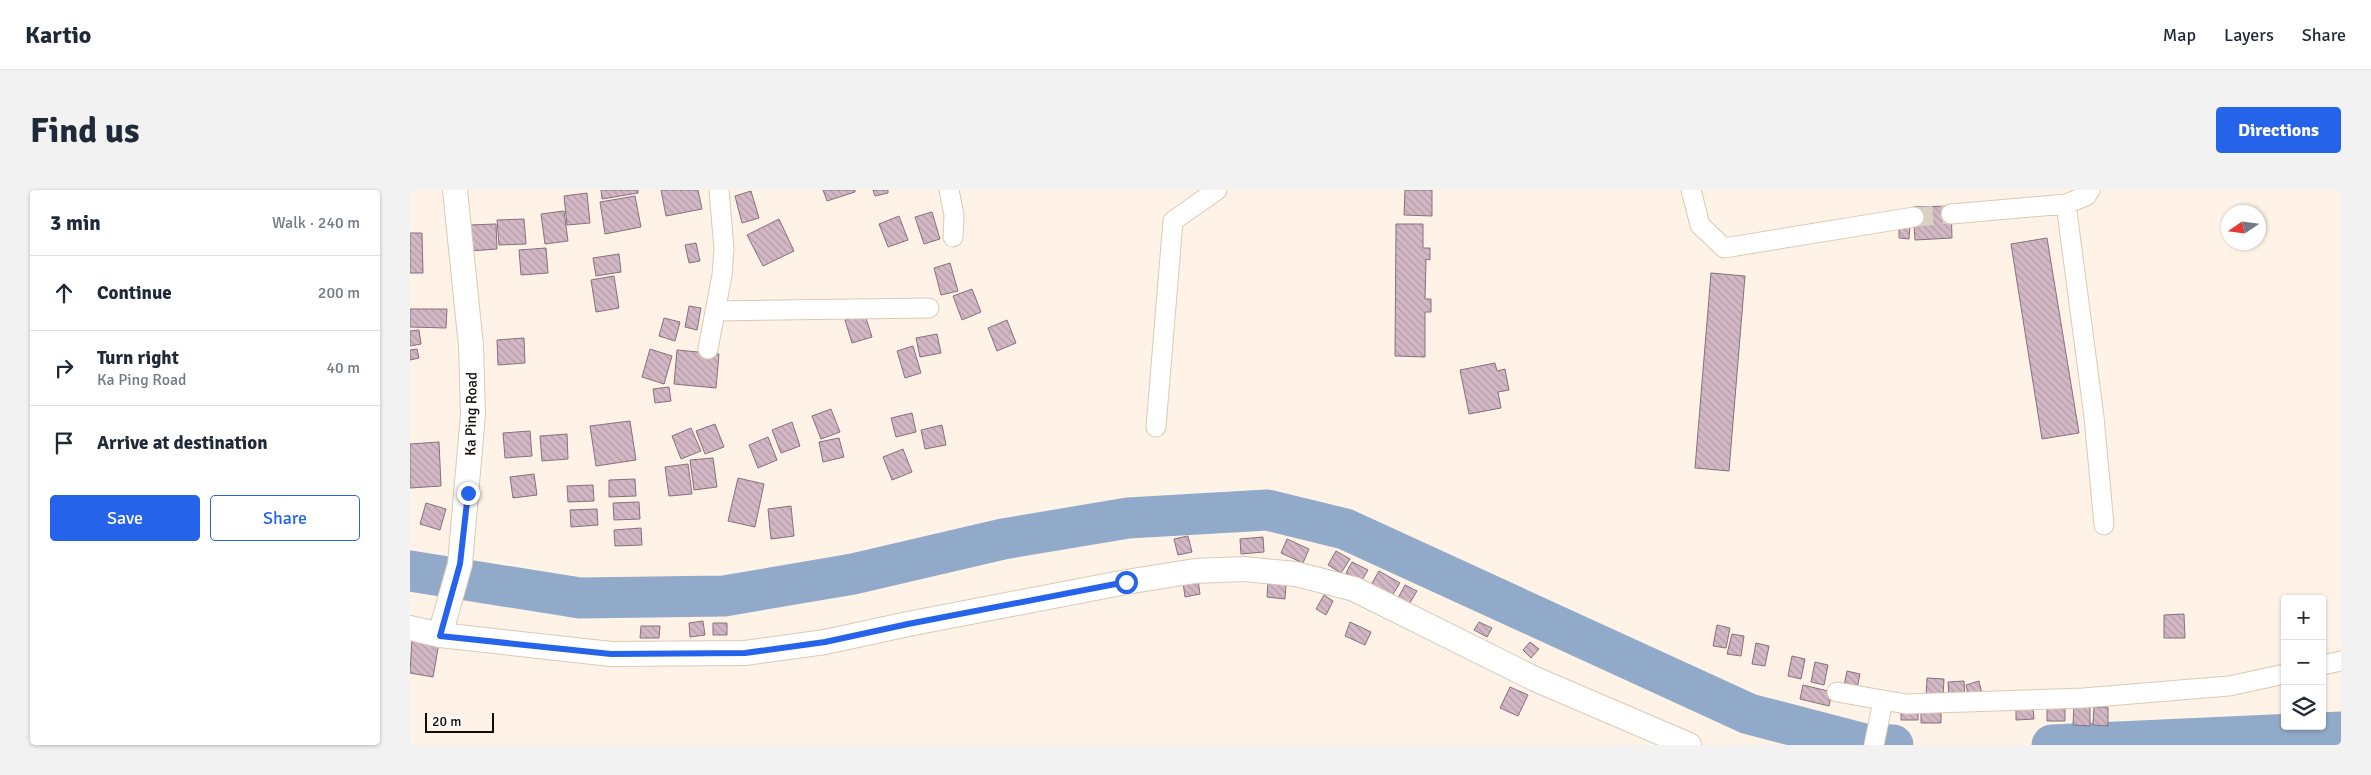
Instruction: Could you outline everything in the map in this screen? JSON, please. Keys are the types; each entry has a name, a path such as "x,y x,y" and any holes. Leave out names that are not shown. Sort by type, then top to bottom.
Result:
{"street":[{"name":"Ka Ping Road","path":"440,636 460,564 473,414 471,346 455,190"},
{"path":"708,348 724,249 719,190"},
{"path":"949,190 954,215 953,237"},
{"path":"1156,427 1173,221 1217,190"},
{"path":"1690,190 1700,225 1724,248 1914,217"},
{"path":"1951,214 2066,204 2086,196 2090,190"},
{"path":"2066,204 2094,417 2104,525"},
{"path":"715,312 929,308"},
{"path":"410,628 440,636 611,654 745,653 825,642 946,616 1195,572 1244,569 1296,574 1354,589 1534,679 1689,745"},
{"path":"2326,664 2341,661"},
{"path":"1837,692 1906,704 2083,698 2229,686 2281,675"},
{"path":"1874,745 1883,701"}],"building":[{"path":"601,190 638,190 638,193 602,199"},
{"path":"661,190 698,190 702,209 666,216"},
{"path":"823,190 855,190 855,192 827,201"},
{"path":"873,190 888,190 888,193 875,196"},
{"path":"1405,190 1432,190 1432,216 1404,215"},
{"path":"751,191 759,218 742,223 735,196"},
{"path":"587,193 590,223 567,225 564,196"},
{"path":"635,196 641,227 605,234 600,202"},
{"path":"1951,206 1952,238 1915,240 1913,207"},
{"path":"564,211 568,241 545,244 541,214"},
{"path":"932,212 940,239 924,244 915,217"},
{"path":"899,216 908,240 888,247 879,224"},
{"path":"524,219 526,244 499,245 497,220"},
{"path":"779,219 794,251 763,266 747,235"},
{"path":"496,224 497,249 470,251 469,225"},
{"path":"1396,224 1423,224 1423,248 1430,248 1430,260 1426,259 1425,299 1431,299 1431,312 1425,312 1425,357 1395,356"},
{"path":"1910,226 1909,239 1899,238 1899,227"},
{"path":"410,233 422,233 423,273 410,273"},
{"path":"2047,238 2079,433 2042,439 2011,244"},
{"path":"696,243 700,261 689,263 685,245"},
{"path":"546,248 548,273 521,275 519,250"},
{"path":"619,254 621,272 596,276 593,258"},
{"path":"950,263 958,291 941,295 934,268"},
{"path":"1711,273 1745,276 1729,471 1695,468"},
{"path":"614,276 619,308 596,312 591,280"},
{"path":"972,289 981,312 962,320 953,296"},
{"path":"689,306 701,308 697,330 685,327"},
{"path":"410,309 447,309 446,328 410,327"},
{"path":"865,315 872,337 852,343 845,320"},
{"path":"664,318 680,322 675,341 659,336"},
{"path":"1007,320 1016,343 997,351 988,328"},
{"path":"419,330 421,344 410,346 410,331"},
{"path":"937,334 941,353 920,357 916,338"},
{"path":"524,338 525,363 498,365 497,340"},
{"path":"913,346 921,373 905,378 897,351"},
{"path":"417,349 419,358 410,360 410,350"},
{"path":"650,349 672,356 664,384 642,377"},
{"path":"677,350 719,354 716,388 674,384"},
{"path":"1495,363 1497,371 1505,369 1509,390 1498,392 1501,408 1469,414 1460,370"},
{"path":"669,387 671,401 655,403 653,389"},
{"path":"831,409 840,432 821,439 812,416"},
{"path":"912,413 916,432 896,437 891,418"},
{"path":"630,421 636,460 596,466 590,426"},
{"path":"792,422 800,446 781,453 772,430"},
{"path":"715,424 724,447 705,454 696,431"},
{"path":"942,425 946,445 925,449 921,430"},
{"path":"691,428 701,451 681,459 672,436"},
{"path":"530,431 532,456 505,458 503,433"},
{"path":"567,434 568,459 542,461 540,436"},
{"path":"768,437 777,460 758,468 749,445"},
{"path":"839,438 844,457 823,462 819,442"},
{"path":"439,442 441,486 410,488 410,444"},
{"path":"903,449 912,472 892,480 883,457"},
{"path":"713,458 717,487 694,490 690,460"},
{"path":"688,464 692,494 669,496 665,467"},
{"path":"534,474 537,495 513,498 510,477"},
{"path":"738,478 764,484 755,527 728,521"},
{"path":"635,479 636,496 609,497 609,480"},
{"path":"593,485 594,501 568,502 567,486"},
{"path":"639,502 640,519 614,520 613,503"},
{"path":"426,503 446,509 440,530 420,524"},
{"path":"791,506 794,536 771,539 768,509"},
{"path":"597,509 598,525 571,527 570,510"},
{"path":"641,528 642,545 615,546 614,530"},
{"path":"1188,536 1192,552 1178,555 1174,539"},
{"path":"1263,537 1264,552 1241,554 1240,539"},
{"path":"1287,539 1309,549 1303,563 1281,553"},
{"path":"1336,551 1350,559 1341,573 1328,565"},
{"path":"1352,562 1368,570 1361,582 1346,573"},
{"path":"1379,571 1400,583 1391,597 1371,585"},
{"path":"1198,580 1200,594 1185,597 1183,582"},
{"path":"1268,582 1286,584 1285,599 1267,597"},
{"path":"1405,585 1417,591 1408,606 1397,600"},
{"path":"1324,595 1333,601 1326,615 1316,609"},
{"path":"2184,614 2185,638 2164,638 2164,615"},
{"path":"703,621 705,635 690,637 689,623"},
{"path":"1350,622 1371,632 1365,645 1345,636"},
{"path":"1479,622 1492,628 1487,637 1474,630"},
{"path":"713,623 727,623 727,635 713,635"},
{"path":"1717,625 1730,628 1726,648 1713,646"},
{"path":"641,626 660,626 659,638 640,638"},
{"path":"1732,634 1744,636 1741,656 1727,654"},
{"path":"412,638 439,643 433,677 410,673"},
{"path":"1530,642 1539,649 1531,658 1523,650"},
{"path":"1756,643 1769,646 1765,666 1752,664"},
{"path":"1792,656 1805,659 1801,679 1788,676"},
{"path":"1815,662 1828,665 1824,685 1811,682"},
{"path":"1847,671 1860,674 1856,693 1843,691"},
{"path":"1927,678 1944,679 1943,697 1926,697"},
{"path":"1964,681 1965,698 1949,698 1948,682"},
{"path":"1979,681 1982,694 1969,698 1966,685"},
{"path":"1803,685 1832,692 1829,706 1800,699"},
{"path":"1510,687 1528,695 1518,716 1500,708"},
{"path":"2074,705 2090,706 2090,726 2073,725"},
{"path":"1918,706 1918,720 1901,720 1901,707"},
{"path":"1921,706 1941,706 1941,723 1921,723"},
{"path":"2047,706 2065,706 2065,721 2047,721"},
{"path":"2033,707 2034,719 2016,720 2016,708"},
{"path":"2094,707 2108,707 2108,726 2093,725"}],"waterway":[{"path":"410,571 580,598 724,596 853,574 1003,539 1128,518 1267,510 1345,529 1749,714 1865,744 1893,745"},
{"path":"2052,745 2341,732"}],"tunnel":[{"path":"1914,217 1951,214"}],"route":[{"path":"468,493 460,564 440,636 611,654 745,653 825,642 1126,582"}]}
